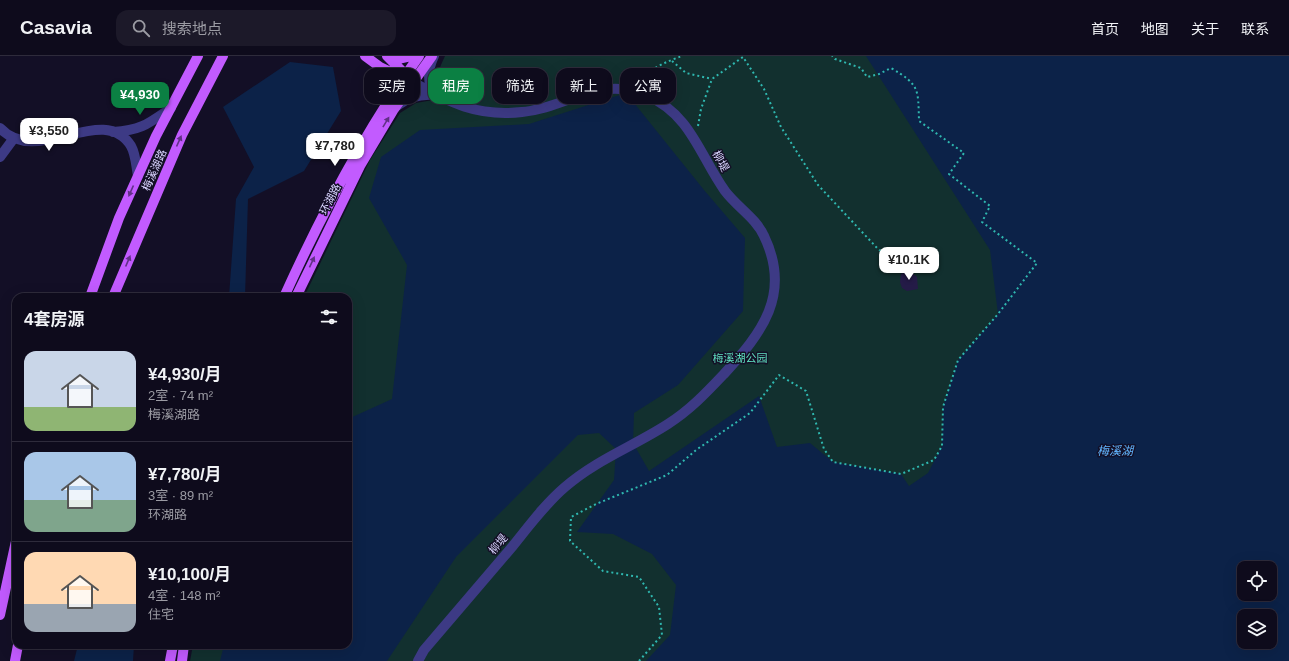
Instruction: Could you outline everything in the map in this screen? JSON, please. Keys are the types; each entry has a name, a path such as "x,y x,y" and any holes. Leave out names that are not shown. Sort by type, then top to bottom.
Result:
{"main road":[{"name":"梅溪湖路","path":"92,293 120,218 138,176 198,56"},
{"name":"梅溪湖路","path":"115,293 182,135 223,56"},
{"path":"365,56 380,67 385,78 387,91 384,106"},
{"path":"387,56 399,59 412,56"},
{"path":"387,56 398,68"},
{"name":"环湖路","path":"412,68 419,56"},
{"name":"环湖路","path":"419,68 433,56"},
{"name":"环湖路","path":"298,293 360,166 396,104"},
{"name":"环湖路","path":"286,293 336,190 384,106"},
{"path":"0,615 12,560"},
{"path":"15,661 17,649"},
{"path":"170,661 172,649"},
{"path":"182,661 184,649"}],"street":[{"path":"431,68 433,56"},
{"name":"柳堤","path":"453,104 473,110 508,113 541,108 591,91 614,88 620,89"},
{"path":"394,109 409,98 418,95 428,95"},
{"name":"柳堤","path":"418,661 424,650 550,502 582,474 610,456 667,425 700,400 745,351 769,314 775,288 774,271 765,236 758,226 727,193 696,139 674,113 662,104"},
{"path":"0,128 14,138 38,142 50,141 77,132 96,130 111,132 129,131 145,126 171,108"},
{"path":"111,132 123,138 130,146 138,176"},
{"path":"0,158 14,138"}],"path":[{"path":"657,68 671,60 682,56"},
{"path":"696,139 701,110 712,79 743,56 764,89 781,127 818,186 878,248 909,270"},
{"path":"639,661 662,635 658,607 639,577 603,571 570,541 571,517 596,504 666,475 696,450 741,421 761,401 779,375 806,392 824,449 833,462 901,474 934,460 942,446 943,408 958,360 998,314 1037,263 982,222 990,206 949,174 964,153 919,121 918,92 907,77 891,68 879,74 867,77 861,68 835,59 832,56"},
{"path":"671,60 686,72 712,79"}],"green space":[{"name":"梅溪湖","path":"445,56 1289,56 1289,661 190,661 192,649 352,649 352,293 306,293 370,160 400,113 414,104 420,104 420,102 428,101 428,104 484,104 484,68 439,68"}],"water":[{"name":"梅溪湖","path":"866,56 1289,56 1289,661 646,661 670,635 676,585 652,554 613,534 577,532 614,480 616,449 599,433 578,435 456,557 387,661 220,661 223,649 352,649 352,417 392,399 407,265 369,198 381,157 420,130 529,124 592,104 612,104 612,97 620,95 620,104 635,104 745,238 743,311 678,385 634,413 633,443 649,471 759,396 777,447 810,443 833,462 901,474 909,486 928,473 942,446 943,407 958,360 998,314 990,250"},
{"path":"290,62 333,67 341,111 304,171 248,199 245,293 229,293 236,199 254,167 223,107"},
{"path":"77,649 134,649 133,661 74,661"}],"building":[{"path":"909,270 917,277 918,289 907,291 902,288 900,282 901,274"}],"park label":[{"name":"梅溪湖公园","path":"740,358"}]}
